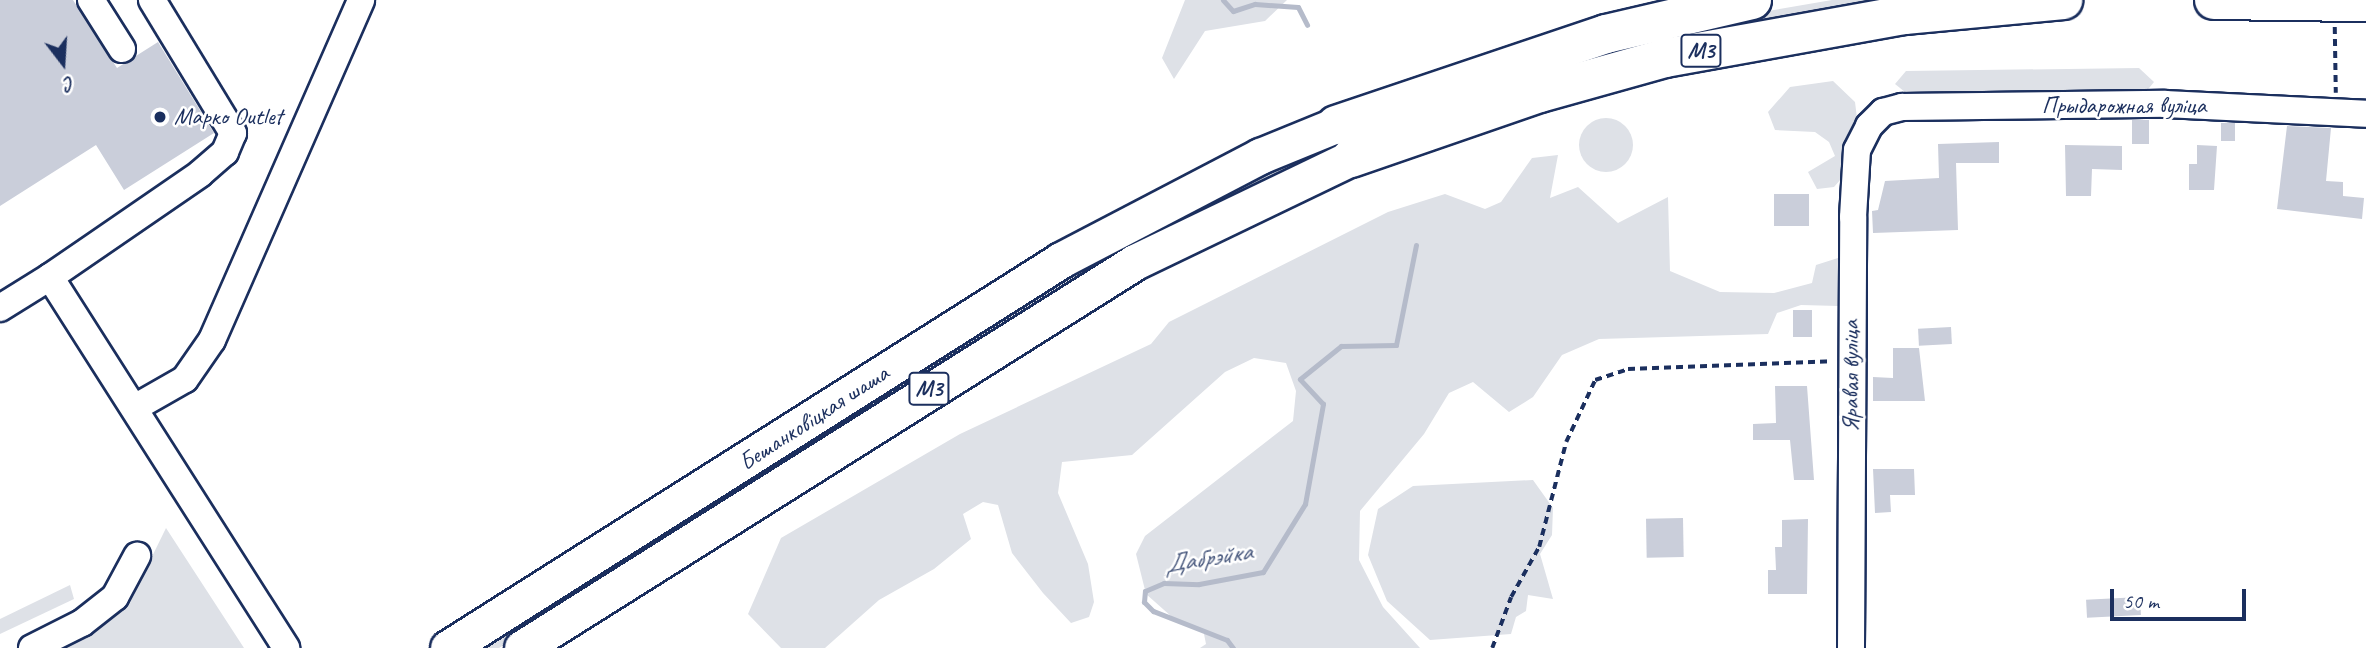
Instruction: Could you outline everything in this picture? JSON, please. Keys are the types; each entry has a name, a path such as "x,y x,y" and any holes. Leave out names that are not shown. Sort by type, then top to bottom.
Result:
{"highway":[{"name":"М3","path":"1344,141 1606,34 1752,0"},
{"name":"М3","path":"1344,141 1540,93 1665,58 1905,15 2063,0"},
{"path":"2214,0 2351,10"}],"main road":[{"name":"Бешанковіцкая шаша","path":"448,648 1061,260 1259,156 1344,141"},
{"name":"Бешанковіцкая шаша","path":"522,648 1135,262 1344,141"}],"street":[{"path":"91,0 122,49"},
{"path":"0,308 201,174 225,152 233,133 152,0"},
{"path":"136,407 185,379 212,341 360,0"},
{"name":"Прыдарожная вуліца","path":"1883,112 1902,107 2165,104 2366,114"},
{"name":"Яравая вуліца","path":"1851,648 1851,360 1857,150 1883,112"},
{"path":"50,277 136,407 286,648"},
{"path":"32,648 82,623 115,597 137,556"}],"path":[{"path":"2336,112 2351,10"},
{"path":"1492,648 1511,597 1539,547 1566,442 1595,380 1628,369 1851,360"}],"shaded area":[{"path":"1185,0 1287,0 1265,21 1205,31 1174,79 1162,58"},
{"path":"1832,0 1926,0 1397,127 619,573 499,648 476,648 1057,277 1290,156 1709,21"},
{"path":"2139,68 2154,82 2145,93 1910,96 1895,84 1906,71"},
{"path":"1833,81 1855,102 1858,126 1848,171 1834,187 1817,189 1808,172 1835,156 1829,142 1815,132 1775,130 1768,112 1790,87"},
{"path":"1606,118 1625,126 1633,145 1625,164 1606,172 1587,164 1579,145 1587,126"},
{"path":"1558,155 1550,198 1578,187 1618,223 1668,197 1670,271 1720,292 1774,293 1812,283 1816,265 1838,258 1839,306 1801,305 1777,313 1768,334 1599,339 1562,355 1533,397 1509,412 1473,382 1449,393 1424,434 1360,511 1359,560 1383,607 1420,648 1200,648 1206,644 1203,629 1172,617 1146,594 1136,554 1145,536 1293,421 1296,391 1286,363 1254,358 1225,372 1132,455 1062,462 1058,493 1088,564 1094,602 1089,617 1071,623 1043,593 1012,553 998,505 983,502 963,514 971,539 934,569 879,600 825,648 781,648 748,614 781,538 960,434 1151,344 1169,322 1388,212 1445,194 1485,209 1501,202 1532,158"},
{"path":"1533,480 1553,508 1552,535 1540,554 1553,599 1528,595 1526,611 1516,617 1511,634 1430,640 1387,601 1368,555 1378,509 1413,486"},
{"path":"166,528 244,648 56,648 111,607 144,573"},
{"path":"70,585 74,599 0,634 0,619"}],"building":[{"path":"0,0 73,0 117,68 158,42 214,133 124,190 96,145 0,206"},
{"path":"2132,120 2149,120 2149,144 2132,144"},
{"path":"2221,123 2235,123 2235,141 2221,141"},
{"path":"2287,126 2331,128 2326,181 2343,182 2343,196 2364,198 2362,219 2277,209"},
{"path":"1999,142 1999,163 1956,163 1958,230 1873,233 1872,211 1878,210 1885,181 1939,178 1938,144"},
{"path":"2065,145 2122,146 2122,170 2092,169 2091,196 2066,196"},
{"path":"2197,145 2217,146 2214,190 2189,190 2189,164 2197,164"},
{"path":"1774,194 1809,194 1809,226 1774,226"},
{"path":"1793,310 1812,310 1812,337 1793,337"},
{"path":"1951,327 1952,344 1919,346 1918,329"},
{"path":"1893,348 1919,348 1925,401 1873,401 1873,377 1893,378"},
{"path":"1775,386 1807,386 1814,480 1794,480 1790,440 1753,440 1753,424 1776,423"},
{"path":"1873,469 1914,469 1915,495 1890,495 1891,512 1875,513"},
{"path":"1683,518 1684,557 1647,558 1646,519"},
{"path":"1808,519 1807,594 1768,594 1768,570 1776,570 1775,547 1782,547 1782,520"},
{"path":"2140,597 2141,615 2087,618 2086,600"}],"waterway":[{"name":"Дабрэйка","path":"1223,0 1233,11 1255,4 1298,7 1307,25"},
{"name":"Дабрэйка","path":"1233,648 1227,640 1153,611 1144,602 1145,591 1164,583 1199,584 1263,572 1305,504 1323,404 1300,379 1341,346 1396,345 1416,245"}],"place":[{"name":"Марко Outlet","path":"160,117"}]}
